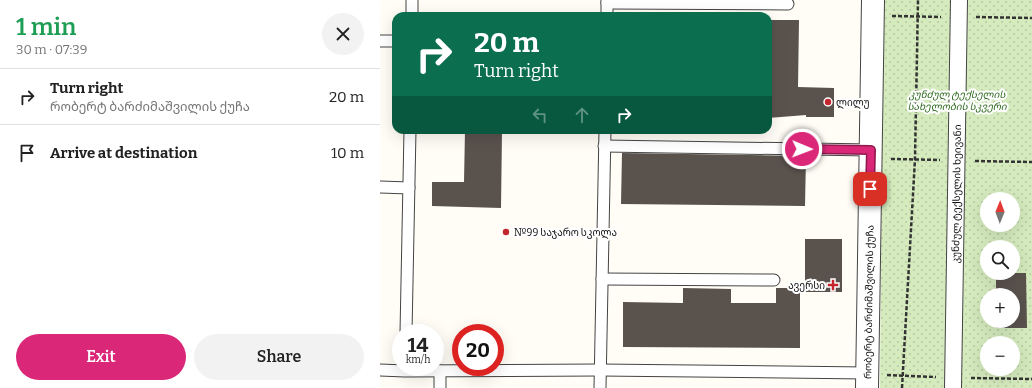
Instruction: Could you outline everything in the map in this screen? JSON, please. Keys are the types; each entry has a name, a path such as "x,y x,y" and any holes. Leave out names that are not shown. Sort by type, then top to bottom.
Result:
{"street":[{"name":"რობერტ ბარძიმაშვილის ქუჩა","path":"867,381 873,0"},
{"name":"კუნძულ ტექსელის ხეივანი","path":"953,388 959,0"}],"lane":[{"path":"412,0 412,12"},
{"path":"607,2 788,4"},
{"path":"380,40 392,41"},
{"path":"406,324 410,134"},
{"path":"600,388 605,134"},
{"path":"604,146 871,150"},
{"path":"380,187 409,188"},
{"path":"602,279 774,280"},
{"path":"380,370 392,370"},
{"path":"444,371 600,370 867,381"},
{"path":"440,376 440,388"}],"path":[{"path":"902,388 915,159 918,0"}],"green space":[{"name":"კუნძულ ტექსელის სახელობის სკვერი","path":"883,0 1032,0 1032,388 880,388"}],"building":[{"path":"772,20 799,20 798,87 834,88 834,117 806,117 806,115 772,118"},
{"path":"465,134 502,134 501,208 432,206 432,182 464,182"},
{"path":"622,153 806,156 805,206 621,204"},
{"path":"805,239 842,239 842,292 805,292"},
{"path":"1020,273 1026,273 1027,328 1020,328 1020,288 996,288 996,280 1020,280"},
{"path":"683,288 731,289 731,303 776,303 776,288 800,288 800,348 623,347 623,302 683,303"}],"place":[{"name":"ლილუ","path":"828,102"},
{"name":"№99 საჯარო სკოლა","path":"506,232"},
{"name":"ავერსი","path":"833,285"}],"route":[{"path":"802,149 871,150 870,189"}]}
